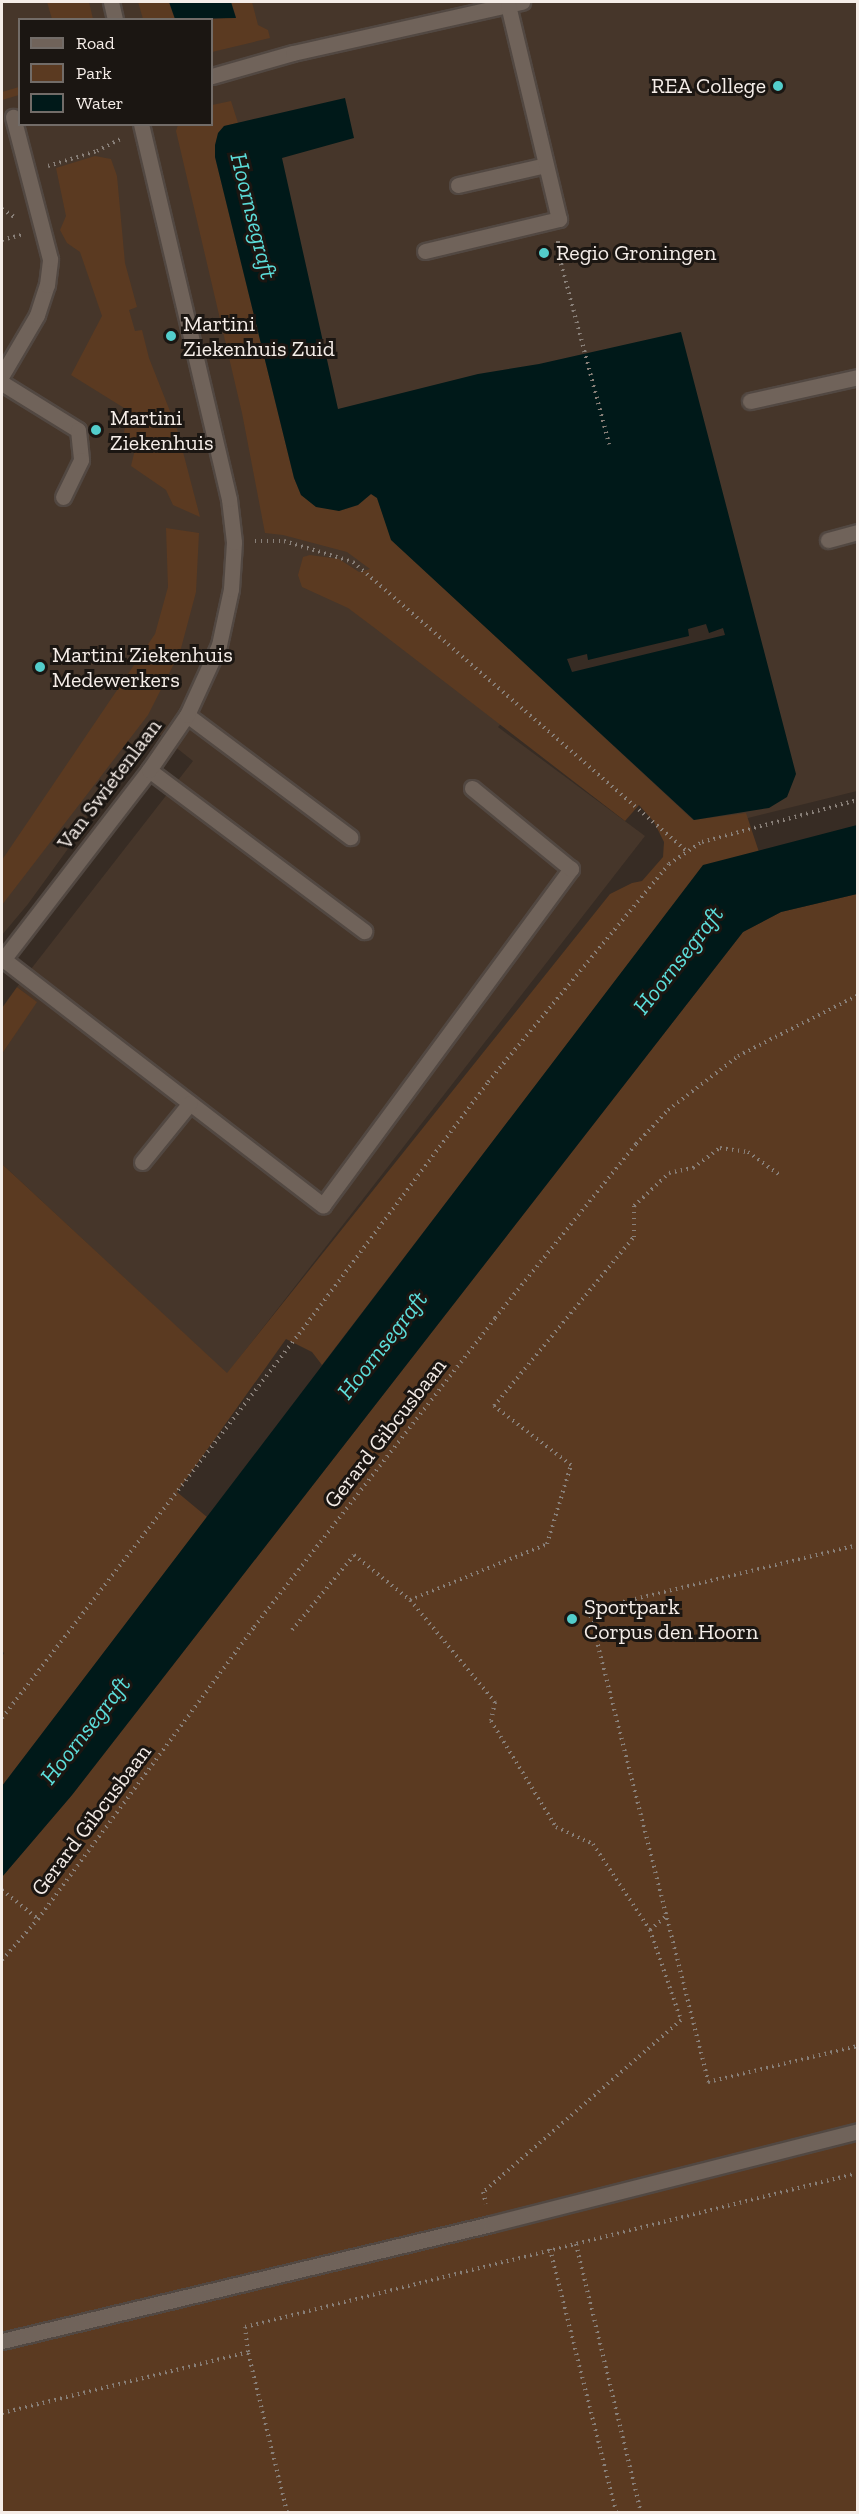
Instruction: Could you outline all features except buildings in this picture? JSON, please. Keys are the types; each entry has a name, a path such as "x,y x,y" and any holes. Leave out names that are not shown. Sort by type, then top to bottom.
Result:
{"street":[{"path":"111,2 115,18"},
{"path":"213,76 293,53 483,6 515,3 546,165 559,219 425,251"},
{"path":"2,375 37,315 47,285 50,259 11,117"},
{"name":"Van Swietenlaan","path":"2,960 149,770 188,715 219,645 231,589 234,542 229,499 141,126"},
{"path":"458,185 546,165"},
{"path":"750,401 858,377"},
{"path":"2,383 78,429 81,460 63,496"},
{"path":"828,540 858,532"},
{"path":"188,715 350,837"},
{"path":"149,770 364,931"},
{"path":"2,960 323,1205 571,869 472,788"},
{"path":"142,1162 190,1103"},
{"path":"2,2341 491,2224 858,2132"}],"path":[{"path":"27,172 97,151 141,126"},
{"path":"558,252 609,444"},
{"path":"234,542 284,541 353,562 687,850"},
{"path":"2,1718 299,1334 488,1082 669,864 702,842 858,800"},
{"name":"Gerard Gibcusbaan","path":"2,1960 38,1919 254,1627 495,1318 636,1144 668,1110 738,1056 858,995"},
{"path":"410,1600 547,1544 571,1465 494,1406 634,1237 634,1206 669,1173 693,1168 720,1148 748,1152 780,1175"},
{"path":"858,1545 589,1610 708,2082 858,2046"},
{"path":"292,1630 354,1555 410,1600 495,1702 491,1721 556,1827 593,1844 650,1930 681,2020 483,2192 491,2224"},
{"path":"2,1890 38,1919"},
{"path":"650,1930 666,1916"},
{"path":"287,2512 244,2327 858,2173"},
{"path":"576,2244 641,2512"},
{"path":"550,2249 616,2512"},
{"path":"2,2413 248,2352"}],"shaded area":[{"path":"2,2 857,2 857,791 692,832 531,693 498,727 645,836 227,1374 2,1164 2,1054 36,1002 17,987 193,761 154,730 28,904 2,935"}],"green space":[{"path":"47,2 89,2 93,18 52,18"},
{"path":"138,2 169,2 175,18 143,18"},
{"path":"231,2 252,2 258,25 268,30 270,38 213,52 213,19 236,17"},
{"path":"18,87 18,95 2,100 2,92"},
{"path":"231,101 238,123 224,126 215,157 294,478 301,495 339,511 358,505 371,494 377,498 392,540 693,820 746,813 759,852 703,866 322,1365 312,1352 286,1339 177,1492 207,1517 2,1786 2,1657 4,1653 2,1651 2,1164 227,1373 610,894 632,883 642,881 663,857 664,842 654,822 639,805 625,821 348,608 302,587 298,575 303,557 310,555 339,559 359,572 370,569 347,552 283,535 265,533 242,413 176,131 178,126 213,126 213,105"},
{"path":"95,156 111,159 117,176 125,263 137,307 129,310 135,331 142,330 149,358 177,429 200,517 173,505 166,490 131,466 136,445 124,432 129,411 71,375 102,316 80,252 67,243 60,230 66,216 56,168"},
{"path":"166,528 199,533 196,592 180,652 148,715 2,905 2,860 155,634 168,587"},
{"name":"Sportpark Corpus den Hoorn","path":"857,894 857,2512 2,2512 2,1877 72,1795 743,932 781,912"},
{"path":"17,987 37,1002 2,1054 2,1008"}],"water":[{"path":"169,2 231,2 236,18 213,18 175,18"},
{"name":"Hoornsegraft","path":"345,98 354,138 282,158 338,409 478,374 539,364 681,332 796,774 787,797 769,808 694,820 391,540 377,498 371,494 358,505 339,511 316,507 301,495 294,478 215,157 215,145 218,133 224,126"},
{"name":"Hoornsegraft","path":"857,825 857,894 781,912 743,932 72,1795 2,1877 2,1786 703,865"}],"pier":[{"path":"706,624 709,633 723,628 725,635 572,672 567,659 587,654 588,660 689,636 688,629"}],"place":[{"name":"REA College","path":"778,86"},
{"name":"Regio Groningen","path":"544,253"},
{"name":"Martini Ziekenhuis Zuid","path":"171,336"},
{"name":"Martini Ziekenhuis","path":"96,430"},
{"name":"Martini Ziekenhuis Medewerkers","path":"40,667"},
{"name":"Sportpark Corpus den Hoorn","path":"572,1619"}]}
